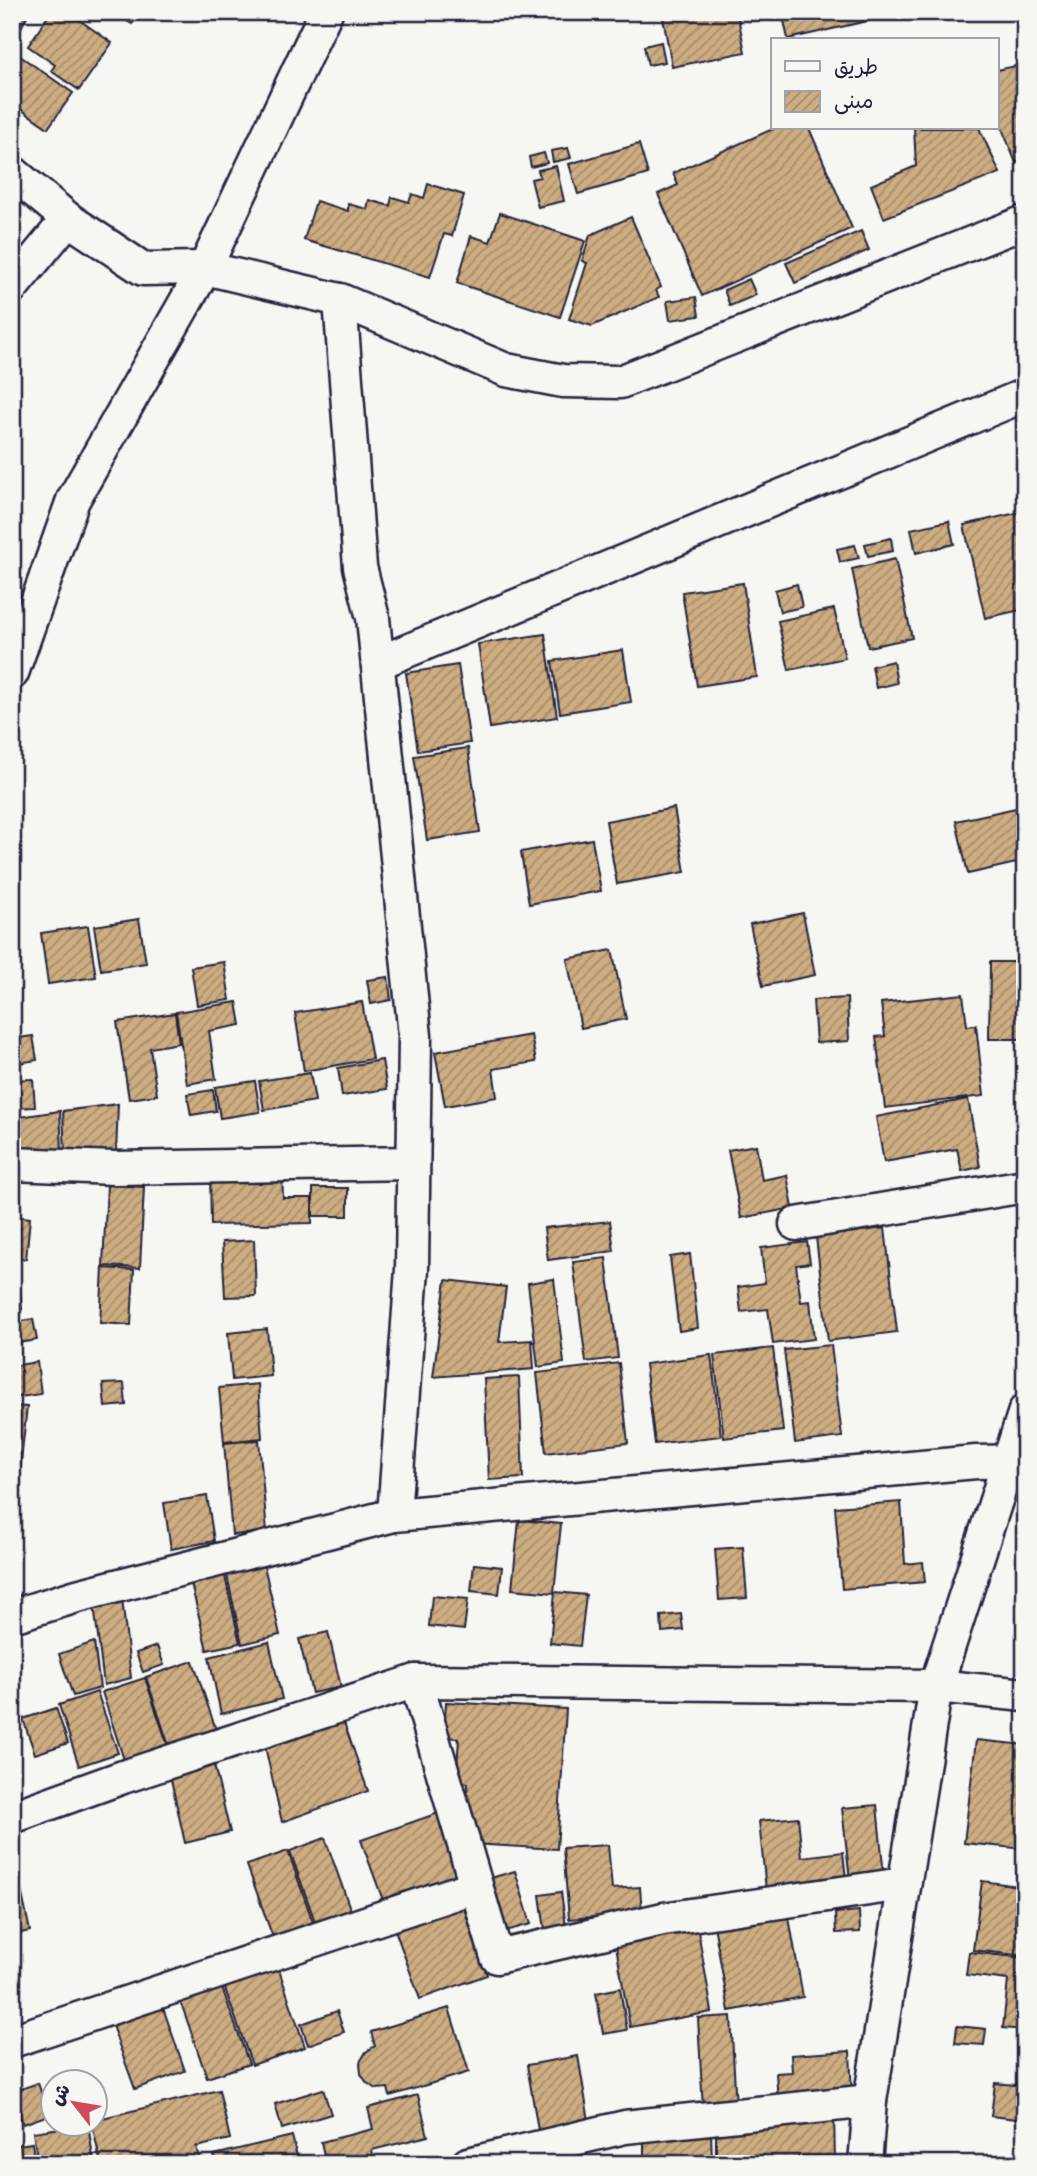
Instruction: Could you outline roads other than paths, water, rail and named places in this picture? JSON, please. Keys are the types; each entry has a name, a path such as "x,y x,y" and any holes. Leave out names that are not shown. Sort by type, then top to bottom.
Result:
{"street":[{"path":"12,673 73,500 205,268 326,12"},
{"path":"12,172 68,219 143,269 205,268 340,300 506,370 563,381 620,382 1025,222"},
{"path":"12,287 68,219"},
{"path":"340,300 360,567 373,618 415,1036 412,1269 394,1515"},
{"path":"378,663 1025,395"},
{"path":"12,1164 114,1168 413,1163"},
{"path":"796,1224 1025,1186"},
{"path":"865,2164 870,2101 936,1686 1017,1461 1025,1411"},
{"path":"12,1616 77,1596 394,1515 976,1462 1017,1461"},
{"path":"416,1681 496,1956 663,1919 903,1884"},
{"path":"12,1817 123,1777 416,1681 936,1686 1025,1695"},
{"path":"12,2041 476,1886"},
{"path":"468,2164 625,2127 870,2101"}]}
